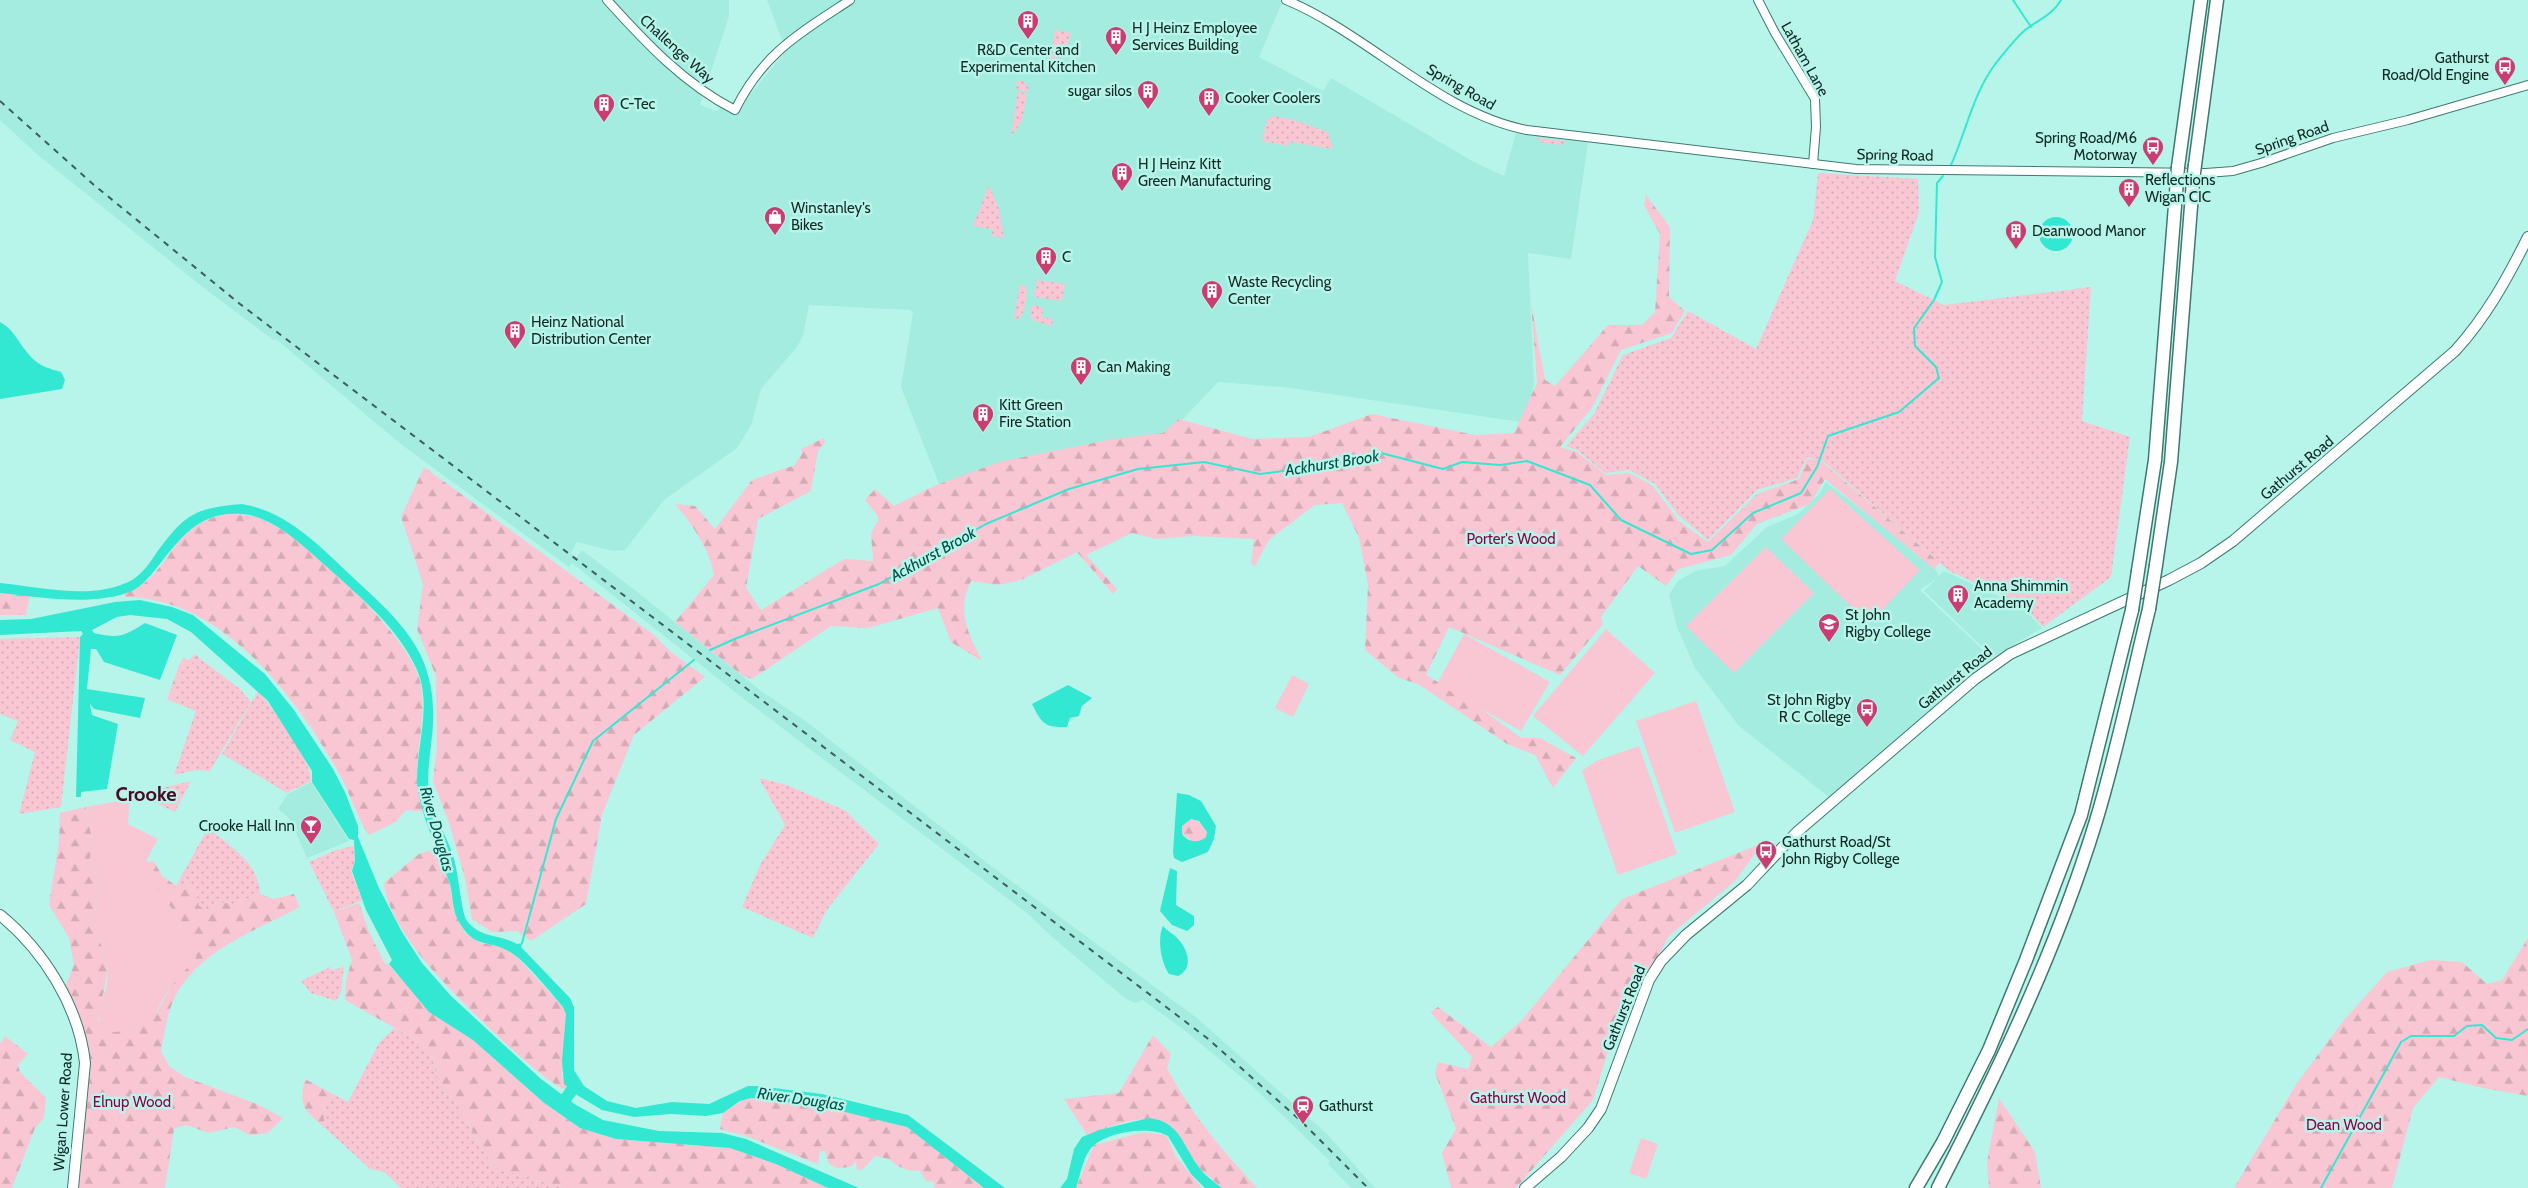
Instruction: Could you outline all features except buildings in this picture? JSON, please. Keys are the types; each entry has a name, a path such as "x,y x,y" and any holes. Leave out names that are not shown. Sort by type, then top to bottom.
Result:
{"highway":[{"path":"1916,1188 1943,1142 1989,1050 2026,960 2081,815 2132,610 2155,460 2178,167 2201,0"},
{"path":"1938,1188 2003,1059 2054,941 2096,821 2149,609 2171,462 2193,182 2217,0"}],"main road":[{"name":"Gathurst Road","path":"1525,1188 1561,1157 1595,1118 1606,1099 1649,980 1660,961 1676,944 1747,885 1797,832 1975,678 2010,654 2169,580 2201,563 2233,541 2455,352 2473,332 2497,297 2528,237"},
{"name":"Wigan Lower Road","path":"0,915 25,936 45,961 67,1004 83,1046 85,1063 73,1188"}],"street":[{"name":"Challenge Way","path":"607,0 634,30 690,83 735,110 753,77 778,50 850,0"},
{"name":"Spring Road","path":"1286,0 1318,16 1467,109 1500,124 1527,130 1856,169 1905,171 2107,170 2206,173 2233,171 2333,138 2408,120 2528,85"},
{"name":"Latham Lane","path":"1758,0 1775,33 1815,99 1816,127 1813,164"}],"shaded area":[{"path":"0,0 729,0 729,16 700,105 715,111 753,91 786,51 767,0 1283,0 1259,57 1323,91 1331,78 1474,162 1504,176 1516,133 1588,143 1571,259 1528,253 1534,382 1528,423 1283,387 1218,382 1166,437 941,489 901,387 913,313 910,310 809,305 803,336 796,348 761,389 751,425 737,448 664,500 625,550 613,551 577,542 571,553 577,557 582,550 761,691 803,719 991,866 1197,1018 1327,1134 1375,1188 1351,1188 1328,1164 1330,1161 1251,1085 1184,1030 1143,1000 1135,1003 1126,999 1051,936 1027,913 749,703 572,563 569,567 402,445 276,339 273,340 209,292 39,156 0,120"},
{"name":"St John Rigby College","path":"1826,482 1932,564 1939,576 1944,571 2022,607 2042,628 1993,657 1924,591 1937,578 1920,590 1992,659 1829,797 1739,726 1695,668 1677,627 1669,595 1678,581 1695,571 1725,566 1767,527 1798,514 1819,494"},
{"path":"311,782 349,841 307,858 293,826 287,816 278,809 288,794"}],"green space":[{"path":"1055,30 1071,33 1067,47 1062,47 1057,68 1049,67"},
{"path":"1018,80 1023,81 1029,88 1028,92 1016,89"},
{"path":"1018,91 1027,94 1022,121 1011,137"},
{"path":"1274,116 1297,121 1328,132 1333,149 1289,142 1288,146 1262,141 1267,120"},
{"path":"1538,138 1564,141 1565,143 1563,145 1540,142"},
{"path":"1818,173 1918,179 1919,212 1895,281 1944,305 2091,287 2082,421 2130,437 2111,577 2043,627 2022,604 1949,571 1823,461 1807,457 1797,478 1757,490 1708,540 1678,515 1655,484 1629,470 1605,473 1577,450 1566,446 1594,414 1623,355 1671,338 1688,311 1756,349 1813,220"},
{"path":"989,185 999,209 1004,238 991,236 992,229 973,226"},
{"name":"Porter's Wood","path":"1646,195 1670,227 1669,297 1685,311 1672,333 1621,350 1592,408 1560,447 1577,452 1606,475 1629,473 1652,485 1679,521 1708,542 1757,494 1799,479 1807,459 1820,460 1940,563 1934,569 1825,479 1810,504 1757,524 1731,555 1679,569 1666,586 1638,566 1601,617 1603,624 1560,675 1449,627 1426,675 1475,704 1521,738 1540,738 1576,758 1553,788 1535,755 1507,744 1418,684 1399,678 1365,650 1368,585 1359,538 1342,503 1315,505 1269,540 1255,566 1251,564 1254,539 1193,536 1156,539 1132,533 1086,555 1117,589 1113,594 1077,552 1021,580 998,585 971,581 964,603 964,613 968,631 982,661 951,642 938,608 868,628 831,626 752,679 743,676 675,622 714,575 704,546 688,520 675,504 695,506 715,529 752,480 795,465 802,453 801,449 824,438 825,443 818,451 811,491 758,519 746,588 761,610 844,559 873,561 871,534 879,518 865,500 875,489 894,506 934,486 999,462 1113,439 1163,433 1179,419 1252,439 1309,437 1372,414 1475,435 1514,433 1537,383 1531,303 1545,380 1555,386 1608,325 1642,325 1655,312 1660,234 1644,205"},
{"path":"1037,280 1065,284 1062,301 1034,297"},
{"path":"1020,284 1026,287 1026,303 1020,318 1014,319"},
{"path":"1038,305 1043,310 1042,317 1053,319 1052,326 1032,320 1030,310 1032,306"},
{"path":"424,467 654,635 671,652 705,677 634,735 602,815 586,904 531,941 517,931 492,932 472,919 465,878 449,823 433,781 437,748 436,676 417,629 423,584 401,517"},
{"path":"1830,489 1920,570 1869,624 1781,539"},
{"path":"231,514 241,514 263,520 286,532 331,569 355,592 398,640 412,662 420,681 422,714 417,780 424,812 406,810 396,822 369,835 341,777 323,747 279,685 253,657 225,633 193,614 160,601 124,597 125,593 140,586 152,576 182,538 194,527 210,519"},
{"path":"1766,547 1814,593 1734,673 1686,626"},
{"path":"0,593 30,596 26,615 0,615"},
{"path":"1606,629 1655,673 1583,756 1533,716"},
{"path":"1464,634 1550,682 1521,731 1437,684"},
{"path":"80,637 61,807 19,814 35,752 10,740 18,721 0,714 0,639"},
{"path":"195,654 198,657 191,664 186,662 182,667 171,701 167,700 183,658 189,660"},
{"path":"198,657 240,689 251,702 210,771 196,770 174,775 196,711 171,701 182,667 186,662 191,664"},
{"path":"1292,675 1309,684 1293,717 1275,708"},
{"path":"258,691 290,734 305,760 309,772 311,781 287,793 222,754"},
{"path":"1696,701 1735,812 1675,833 1636,721"},
{"path":"1639,746 1677,854 1618,875 1582,771 1596,761"},
{"path":"759,778 787,785 846,811 879,844 826,911 813,938 742,907 760,865 785,825"},
{"path":"191,781 175,812 137,794"},
{"path":"130,799 128,824 158,839 146,861 149,862 145,873 196,940 196,958 168,990 154,1016 126,1031 101,1033 99,1012 107,984 108,969 94,920 100,881 89,863 93,844 86,807"},
{"name":"Elnup Wood","path":"86,807 93,844 89,863 100,881 94,920 108,969 98,1021 126,1031 157,1012 196,940 146,876 144,869 149,862 154,861 162,876 178,887 189,883 196,892 199,906 211,913 218,902 233,904 260,894 273,899 294,894 300,907 231,942 200,965 187,979 173,1001 168,1015 161,1051 169,1066 185,1077 259,1105 283,1118 268,1133 250,1135 234,1127 209,1133 186,1125 174,1129 165,1188 76,1188 86,1053 64,990 74,965 69,938 49,905 59,842 60,813"},
{"path":"1191,819 1202,825 1205,830 1207,836 1202,841 1192,841 1182,834 1182,826"},
{"path":"208,828 234,848 249,864 259,883 260,894 233,904 218,902 211,913 199,906 196,892 176,886"},
{"name":"Gathurst Wood","path":"1763,843 1735,881 1669,936 1611,1042 1593,1100 1516,1188 1451,1188 1442,1153 1456,1129 1435,1073 1438,1062 1468,1069 1472,1057 1430,1012 1438,1007 1491,1047 1522,1020 1622,899"},
{"path":"354,846 355,861 351,871 362,900 334,912 309,862 336,850"},
{"path":"438,848 450,885 454,911 465,933 480,943 500,946 516,956 563,1007 566,1014 562,1076 568,1090 556,1085 538,1072 471,1011 424,960 393,914 384,883 419,854"},
{"path":"359,903 369,932 385,964 389,964 397,975 404,979 422,1004 439,1018 473,1040 543,1102 580,1128 616,1139 730,1148 776,1164 828,1188 563,1188 493,1167 458,1106 440,1088 433,1060 420,1042 345,1000 346,980 352,960 334,912"},
{"name":"Dean Wood","path":"2528,938 2528,1096 2483,1088 2439,1077 2413,1108 2392,1188 2234,1188 2297,1083 2344,1020 2387,972 2431,960 2462,962 2487,984 2502,980"},
{"path":"330,967 332,970 344,967 341,992 336,1001 311,993 301,981"},
{"path":"394,1028 420,1042 433,1060 440,1088 458,1106 493,1167 563,1188 401,1188 384,1172 370,1169 325,1128 323,1111 331,1093 348,1102 379,1043"},
{"path":"1153,1035 1171,1054 1167,1068 1186,1101 1219,1145 1257,1188 1222,1188 1200,1169 1169,1124 1149,1119 1138,1120 1118,1124 1087,1135 1064,1099 1119,1093"},
{"path":"5,1036 28,1054 18,1065 20,1072 46,1098 44,1118 35,1128 12,1188 0,1188 0,1044"},
{"path":"305,1079 331,1093 323,1111 325,1128 305,1108 302,1096"},
{"path":"746,1098 820,1106 907,1127 984,1188 934,1188 935,1182 926,1181 920,1171 907,1170 889,1159 875,1156 863,1169 857,1170 856,1161 851,1167 838,1168 829,1164 825,1151 820,1151 818,1164 746,1136 720,1129 723,1113"},
{"path":"1999,1098 2035,1152 2041,1188 1989,1188 1987,1162"},
{"path":"1144,1132 1166,1135 1176,1157 1202,1188 1076,1188 1094,1145"},
{"path":"1641,1138 1658,1144 1646,1179 1629,1173"}],"water":[{"path":"2056,217 2063,218 2068,222 2072,227 2072,241 2068,246 2063,250 2056,251 2049,250 2044,246 2040,241 2039,234 2040,227 2044,222 2049,218"},
{"path":"0,322 10,329 35,361 45,367 61,372 65,380 62,389 0,399"},
{"name":"River Douglas","path":"242,504 272,513 310,538 381,604 410,636 428,675 432,698 433,724 429,792 433,809 454,859 465,917 472,927 484,934 517,944 523,943 521,947 570,998 574,1007 574,1070 584,1086 607,1101 636,1108 672,1102 709,1104 748,1086 822,1094 908,1115 1005,1188 984,1188 907,1127 820,1106 751,1098 740,1101 723,1113 706,1116 671,1114 634,1117 602,1110 577,1095 564,1084 562,1061 566,1014 563,1007 518,958 504,949 483,943 470,936 456,916 450,884 425,817 418,791 417,779 424,710 421,683 409,654 378,614 308,550 278,527 267,521 243,514 227,514 202,522 182,538 145,582 132,591 117,596 100,599 66,600 0,593 0,583 67,591 101,590 117,586 132,580 140,574 175,529 192,515 213,508"},
{"path":"140,600 172,607 193,615 265,674 294,710 333,769 345,792 358,826 358,837 379,888 402,932 422,963 451,996 541,1079 576,1105 603,1120 659,1131 722,1133 746,1139 859,1188 828,1188 776,1164 730,1148 616,1139 580,1128 543,1102 473,1040 429,1012 389,964 392,960 366,910 352,871 355,861 354,840 349,839 312,782 312,771 268,701 191,632 167,619 130,615 117,617 92,630 94,633 116,636 132,631 145,623 177,635 160,680 104,662 96,649 91,649 87,689 145,698 140,718 94,709 90,704 92,715 118,724 107,789 81,792 81,797 76,797 80,637 83,634 81,631 0,635 0,620 31,619 115,602"},
{"path":"1068,685 1092,698 1082,706 1079,716 1070,718 1067,727 1054,727 1045,723 1032,704"},
{"path":"1177,793 1189,795 1201,801 1216,826 1214,839 1208,852 1182,862 1174,858","holes":["1191,819 1199,821 1207,832 1206,837 1200,841 1184,837 1182,826"]},
{"path":"1170,868 1177,871 1176,905 1194,916 1194,925 1187,931 1172,925 1160,911"},
{"path":"1163,926 1182,943 1187,953 1188,964 1183,973 1178,976 1169,974 1164,963 1160,944"},
{"path":"1149,1118 1160,1120 1174,1129 1200,1169 1222,1188 1205,1188 1191,1174 1168,1136 1149,1131 1138,1131 1114,1135 1095,1144 1085,1159 1076,1188 1060,1188 1067,1179 1074,1149 1082,1137 1099,1130"}],"waterway":[{"path":"2013,0 2031,27"},
{"name":"Ackhurst Brook","path":"1951,165 1981,87 1988,75 2013,42 2029,27 2049,14 2061,0"},
{"name":"Ackhurst Brook","path":"710,650 879,584 986,524 1069,489 1138,469 1204,462 1260,474 1321,466 1381,453 1443,469 1462,462 1500,465 1527,461 1590,485 1621,520 1691,554 1712,550 1753,513 1801,493 1817,467 1828,436 1899,412 1939,378 1936,367 1915,346 1914,328 1934,300 1942,282 1935,257 1937,183 1943,176"},
{"path":"522,943 556,819 593,741 694,660"},
{"path":"2321,1188 2401,1042 2411,1036 2454,1036 2467,1026 2482,1025 2496,1038 2512,1040 2528,1029"},
{"path":"561,1105 575,1086"}],"railway":[{"path":"0,101 94,185 240,304 1207,1038 1300,1120 1368,1188"}],"place":[{"name":"R&D Center and Experimental Kitchen","path":"1028,40"},
{"name":"H J Heinz Employee Services Building","path":"1116,56"},
{"name":"Gathurst Road/Old Engine","path":"2505,86"},
{"name":"sugar silos","path":"1148,110"},
{"name":"Cooker Coolers","path":"1209,117"},
{"name":"C-Tec","path":"604,123"},
{"name":"Spring Road/M6 Motorway","path":"2153,166"},
{"name":"H J Heinz Kitt Green Manufacturing","path":"1122,192"},
{"name":"Reflections Wigan CIC","path":"2129,208"},
{"name":"Winstanley's Bikes","path":"775,236"},
{"name":"Deanwood Manor","path":"2016,250"},
{"name":"C","path":"1046,276"},
{"name":"Waste Recycling Center","path":"1212,310"},
{"name":"Heinz National Distribution Center","path":"515,350"},
{"name":"Can Making","path":"1081,386"},
{"name":"Kitt Green Fire Station","path":"983,433"},
{"name":"Anna Shimmin Academy","path":"1958,614"},
{"name":"St John Rigby College","path":"1829,643"},
{"name":"St John Rigby R C College","path":"1867,728"},
{"name":"Crooke Hall Inn","path":"311,845"},
{"name":"Gathurst Road/St John Rigby College","path":"1766,870"},
{"name":"Gathurst","path":"1303,1125"}],"district":[{"name":"Crooke","path":"146,794"}]}
